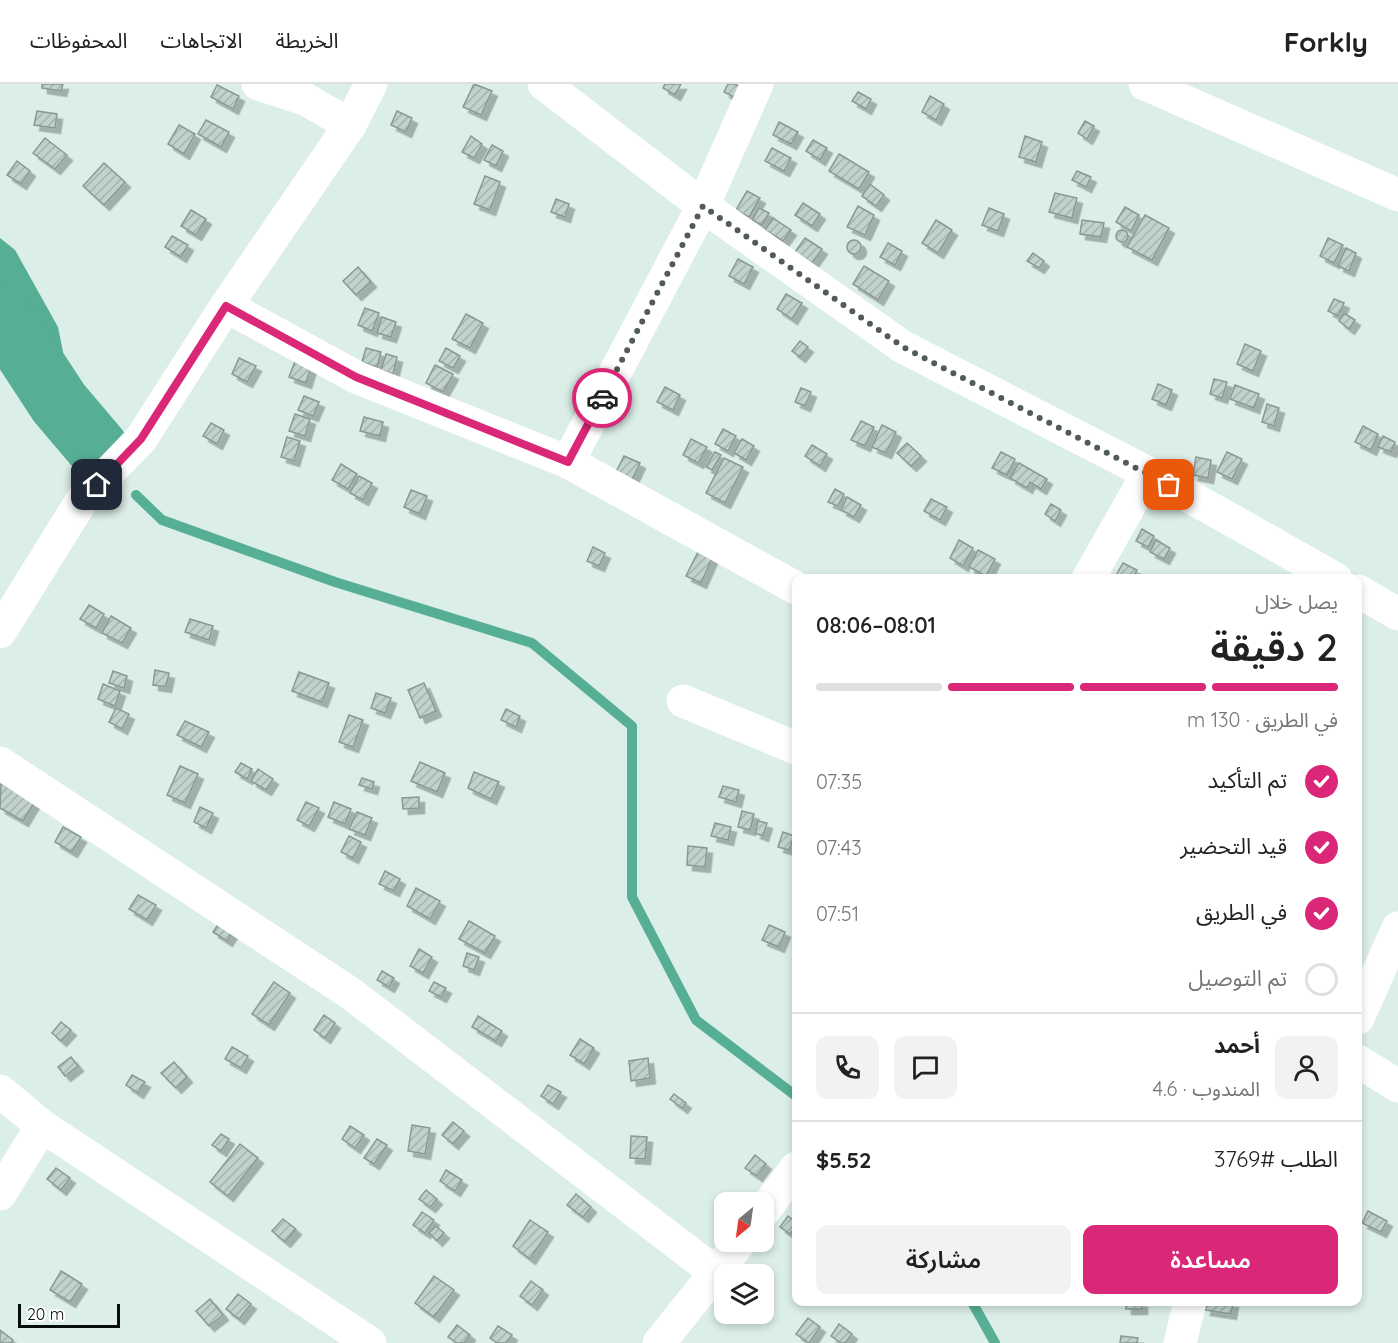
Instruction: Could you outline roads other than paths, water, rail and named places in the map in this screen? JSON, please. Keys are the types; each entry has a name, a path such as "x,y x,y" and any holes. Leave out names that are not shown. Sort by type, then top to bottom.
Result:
{"street":[{"path":"258,84 305,99 350,125"},
{"path":"0,632 82,500 141,439 226,306 350,125 371,84"},
{"path":"544,84 703,206 903,347 1148,473 1327,574"},
{"path":"568,462 703,206 757,84"},
{"path":"1145,84 1398,195"},
{"path":"226,306 356,377 568,462 792,586"},
{"path":"1091,574 1148,473"},
{"path":"1362,593 1398,614"},
{"path":"682,701 792,746"},
{"path":"0,763 350,993 714,1271"},
{"path":"1362,1009 1398,928"},
{"path":"1362,1056 1398,1063"},
{"path":"1362,1064 1398,1086"},
{"path":"0,1091 42,1126 370,1343"},
{"path":"0,1194 42,1126"},
{"path":"774,1198 792,1173"},
{"path":"723,1264 732,1252"},
{"path":"659,1343 714,1275"},
{"path":"1180,1343 1189,1306"}],"waterway":[{"path":"0,313 59,403 98,449"},
{"path":"136,495 162,520 335,582 532,643 632,726 632,897 696,1020 792,1093"},
{"path":"974,1306 995,1343"}]}
